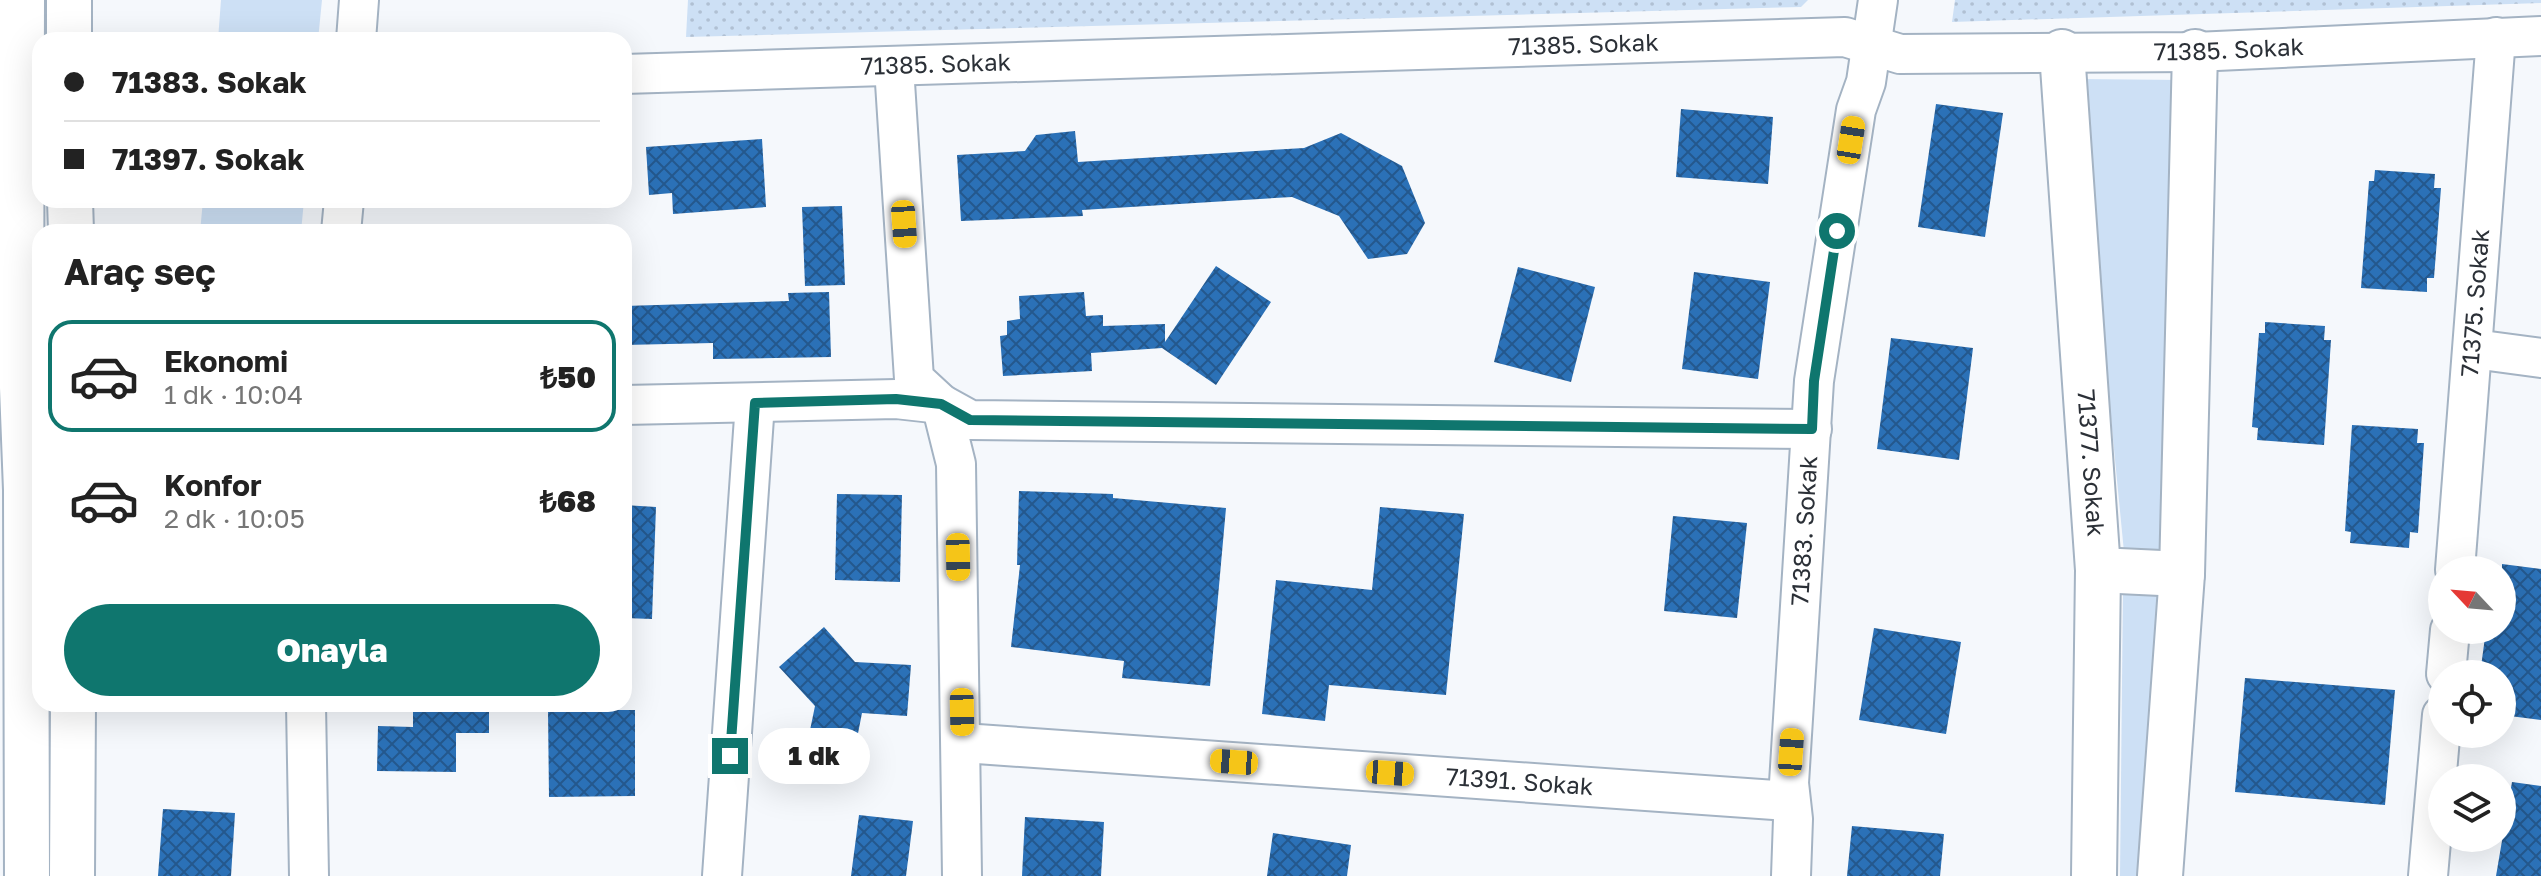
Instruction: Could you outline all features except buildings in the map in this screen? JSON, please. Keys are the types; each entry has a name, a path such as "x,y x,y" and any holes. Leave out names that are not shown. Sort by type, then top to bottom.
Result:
{"street":[{"path":"22,0 25,337 13,646 27,876"},
{"path":"69,0 69,32"},
{"path":"357,32 359,0"},
{"name":"71383. Sokak","path":"1791,876 1793,819 1789,801 1814,381 1851,140 1873,46 1878,0"},
{"name":"71385. Sokak","path":"632,74 1845,37 1900,54 2195,52 2541,36"},
{"name":"71375. Sokak","path":"2456,556 2496,37"},
{"name":"71377. Sokak","path":"2062,52 2098,570 2094,876"},
{"path":"2160,876 2182,574 2195,52"},
{"path":"894,67 914,379 941,404 970,420 1812,429"},
{"path":"2474,349 2541,358"},
{"path":"632,405 896,399 941,404"},
{"path":"722,876 755,403"},
{"path":"941,404 956,464 963,743 962,876"},
{"path":"2098,570 2182,574"},
{"path":"72,876 73,712"},
{"path":"306,712 309,876"},
{"name":"71391. Sokak","path":"963,743 1789,801"},
{"path":"2428,876 2439,748"}],"shaded area":[{"path":"221,0 322,0 319,32 219,32"},
{"path":"688,0 1808,0 1801,7 686,37"},
{"path":"1955,0 2541,0 2541,3 1952,22"},
{"path":"2078,79 2182,80 2165,554 2124,552"},
{"path":"202,208 303,208 302,224 201,224"},
{"path":"2123,588 2165,590 2152,876 2120,876"}],"route":[{"path":"730,756 755,403 896,399 941,404 970,420 1767,426 1812,429 1814,381 1837,231"}]}
